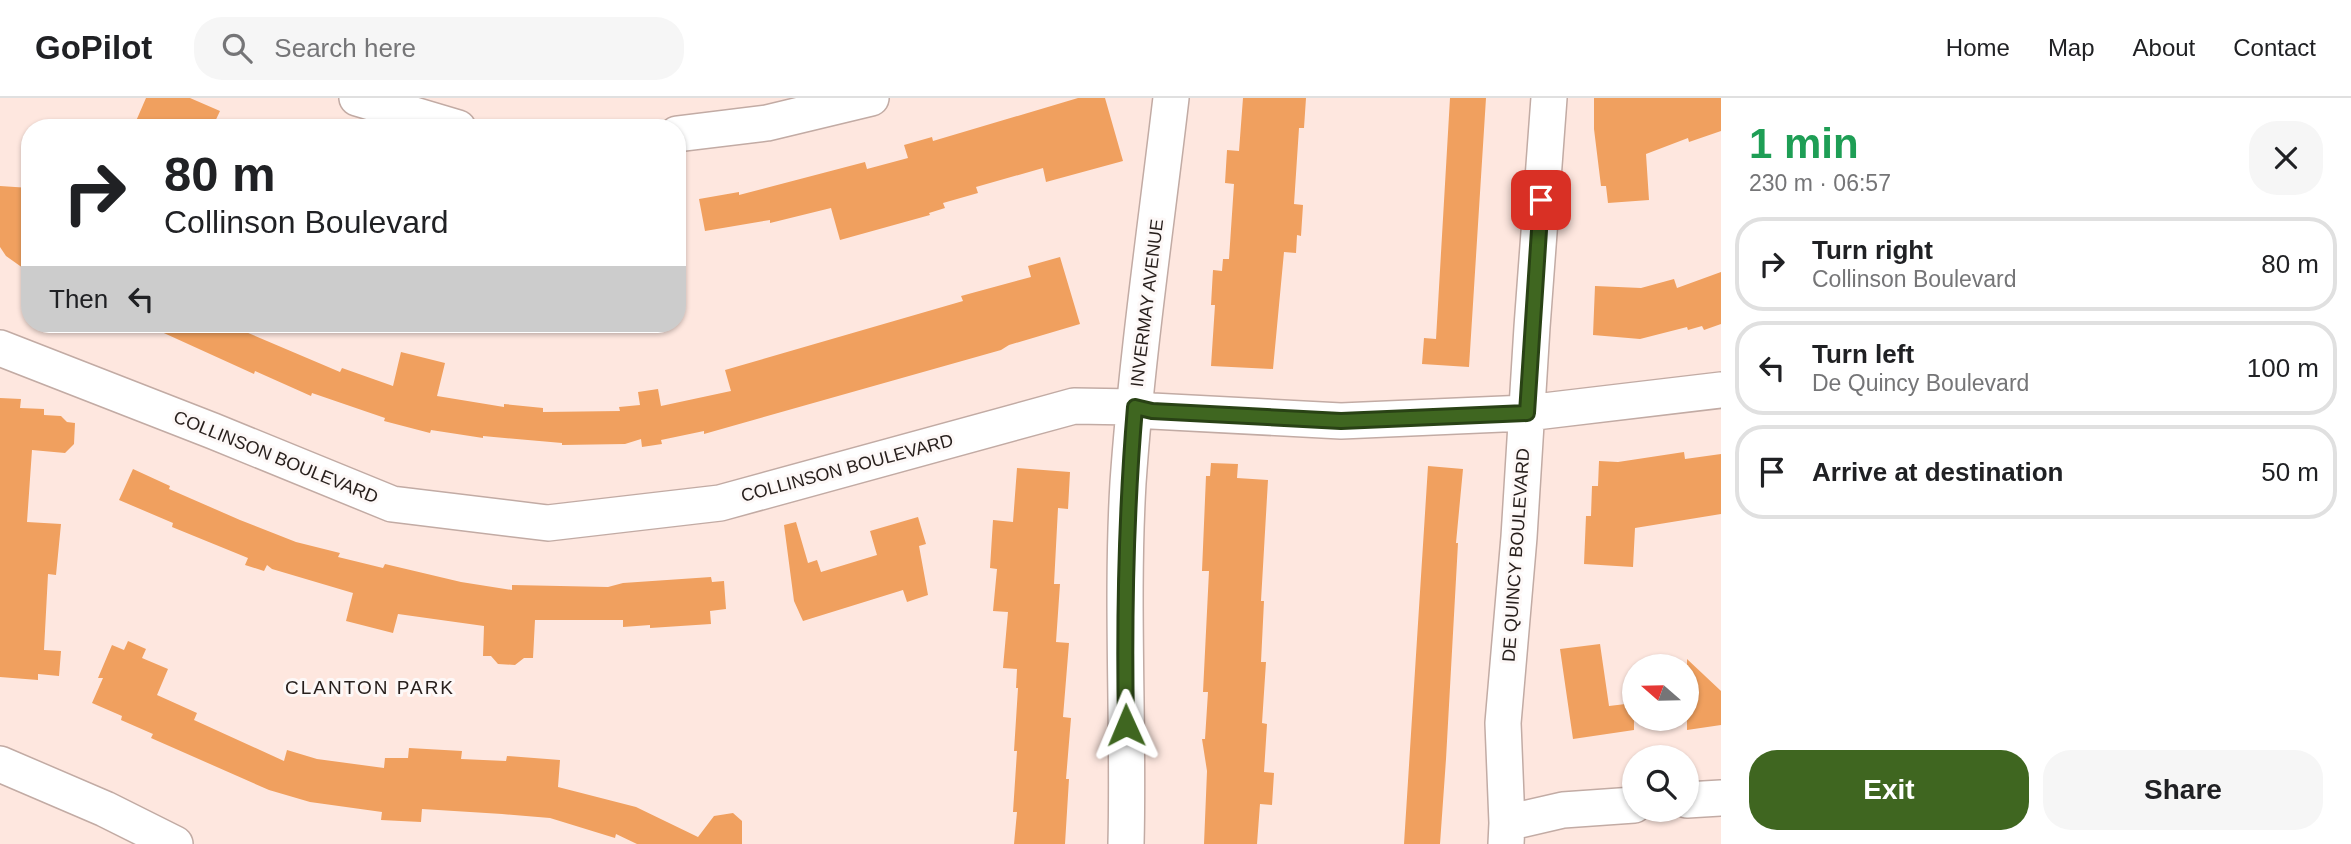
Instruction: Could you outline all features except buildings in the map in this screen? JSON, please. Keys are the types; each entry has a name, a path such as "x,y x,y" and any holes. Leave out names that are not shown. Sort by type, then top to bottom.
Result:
{"street":[{"path":"357,98 428,119"},
{"path":"686,133 767,123 871,98"},
{"name":"INVERMAY AVENUE","path":"1126,844 1128,775 1125,636 1128,484 1171,98"},
{"name":"DE QUINCY BOULEVARD","path":"1507,834 1503,723 1549,98"},
{"name":"COLLINSON BOULEVARD","path":"0,348 392,504 548,523 720,503 1074,406 1135,407 1152,411 1341,421 1527,413 1721,390"},
{"path":"0,764 105,809 175,844"},
{"path":"1699,799 1721,798"},
{"path":"1507,834 1563,810 1622,805"}],"district":[{"name":"CLANTON PARK","path":"370,687"}],"route":[{"path":"1126,725 1128,484 1135,407 1152,411 1341,421 1527,413 1541,200"}]}
